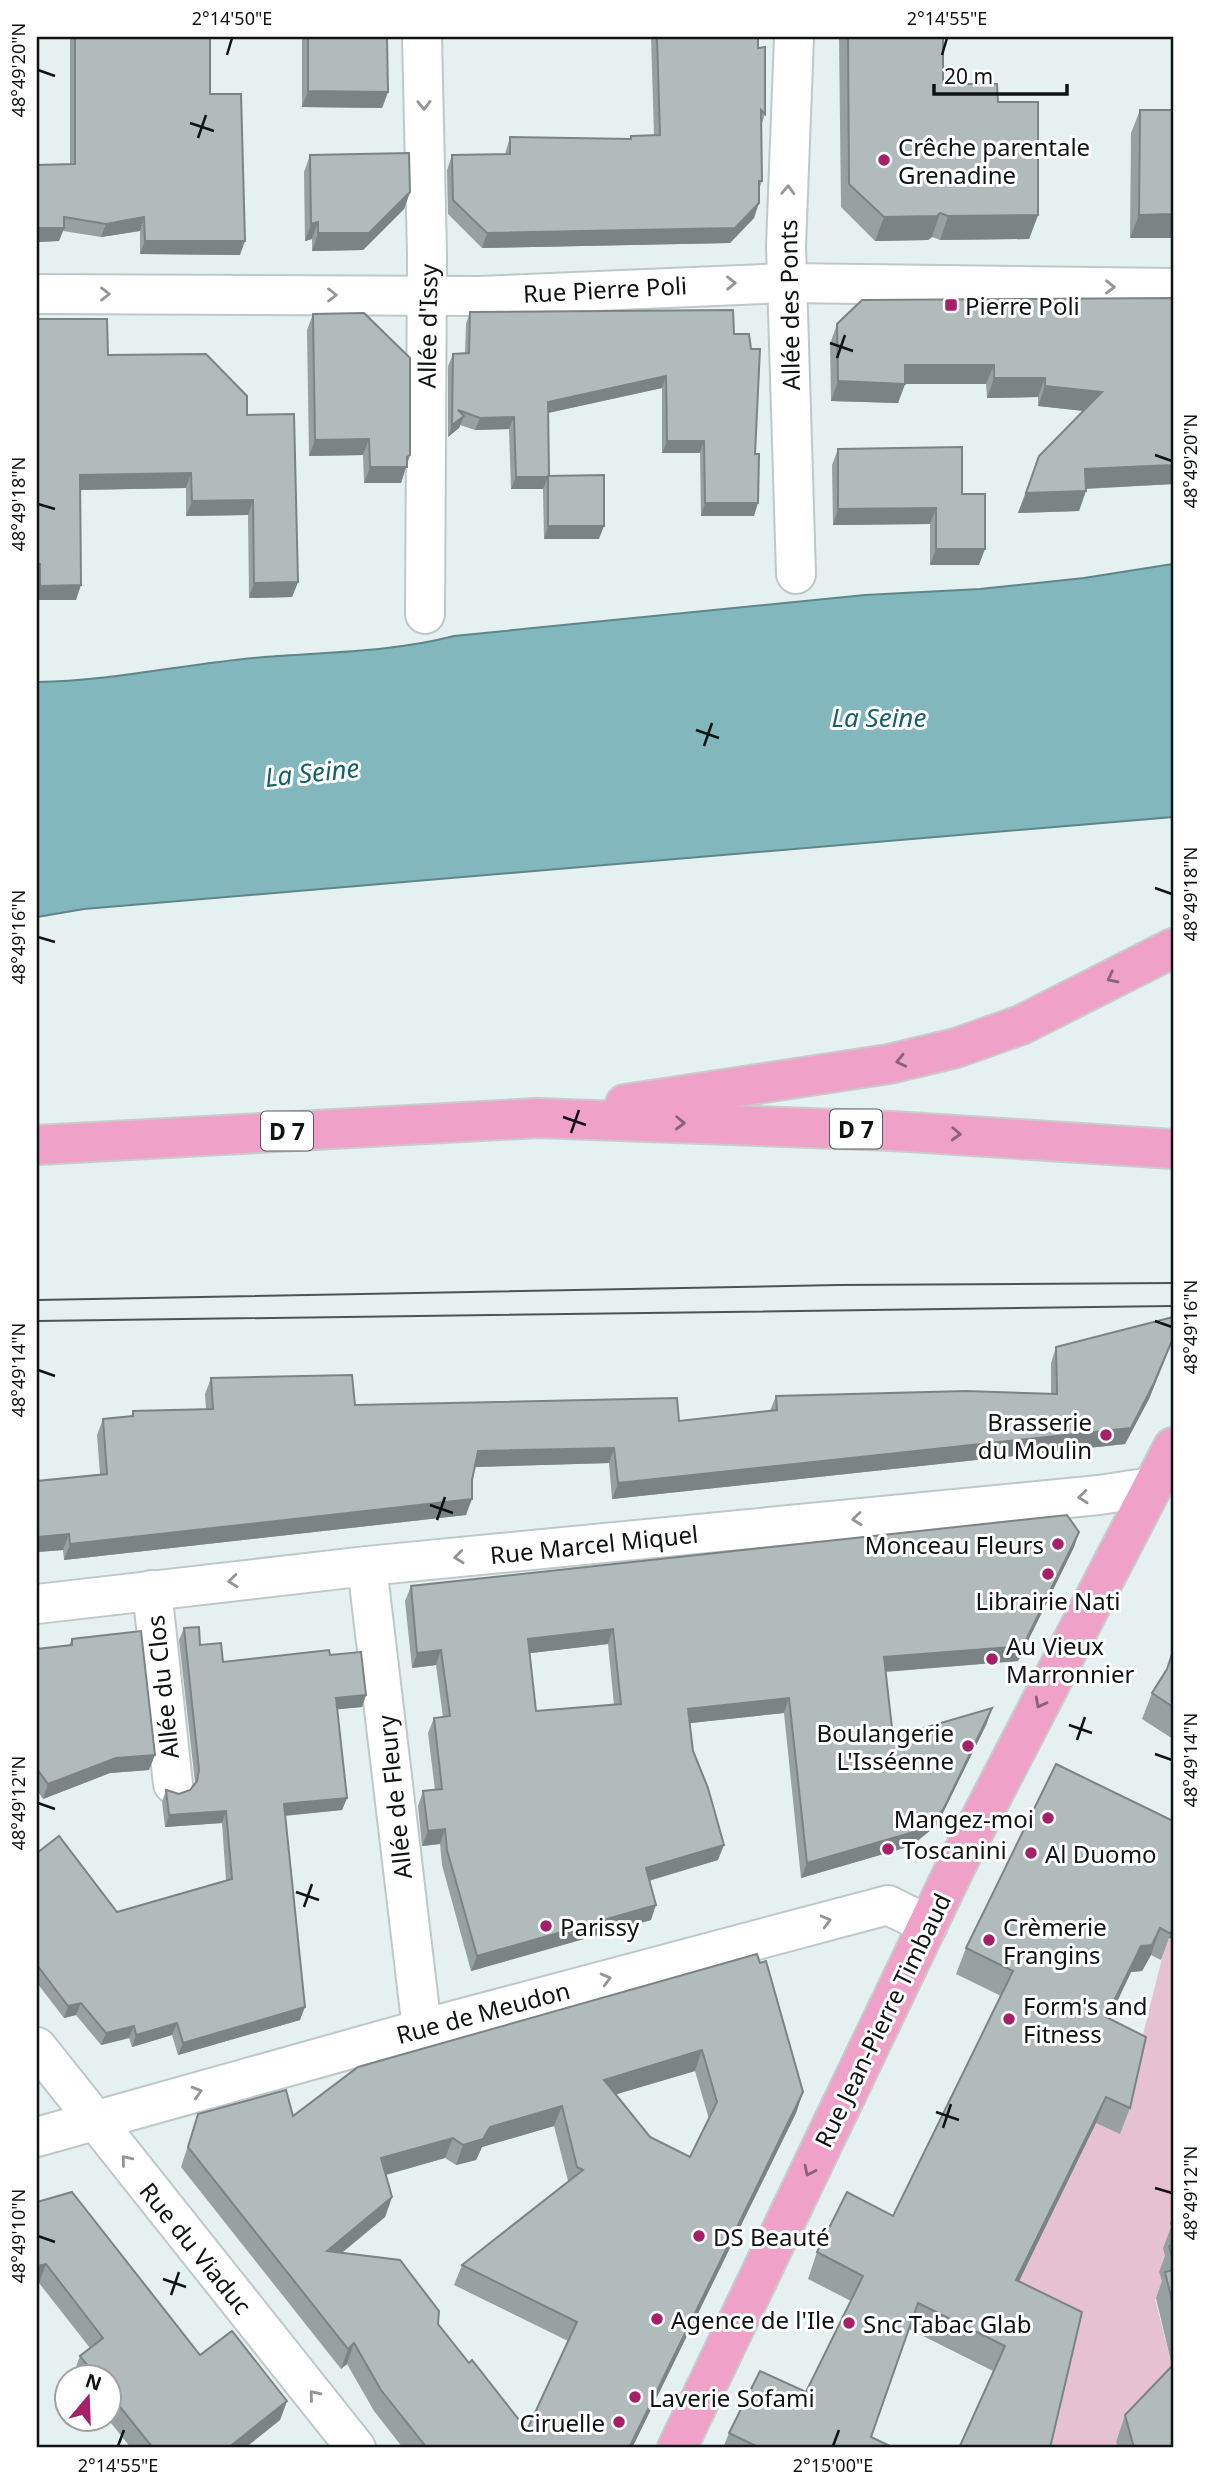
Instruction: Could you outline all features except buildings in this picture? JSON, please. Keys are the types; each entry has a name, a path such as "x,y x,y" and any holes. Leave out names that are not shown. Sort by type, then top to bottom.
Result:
{"main road":[{"path":"538,1118 889,1064 956,1048 1021,1025 1173,948"},
{"name":"D 7","path":"37,1145 538,1118 893,1130 1173,1149"},
{"name":"Rue Jean-Pierre Timbaud","path":"677,2448 928,1924 1150,1487 1173,1447"}],"street":[{"name":"Allée d'Issy","path":"422,37 426,295 425,614"},
{"name":"Allée des Ponts","path":"794,37 786,283 796,574"},
{"name":"Rue Pierre Poli","path":"37,294 426,295 786,283 1173,288"},
{"name":"Rue Marcel Miquel","path":"37,1604 367,1566 1099,1495 1150,1487"},
{"name":"Allée de Fleury","path":"367,1566 422,2029"},
{"name":"Allée du Clos","path":"152,1590 173,1784"},
{"name":"Rue de Meudon","path":"37,2137 422,2029 888,1905 928,1924"},
{"name":"Rue du Viaduc","path":"37,2047 356,2448"}],"shaded area":[{"path":"1167,1938 1173,1939 1173,2222 1170,2223 1173,2245 1166,2295 1155,2299 1173,2370 1116,2441 1118,2448 1047,2448 1007,2306 1096,2122 1136,2063"}],"water":[{"name":"La Seine","path":"1173,564 1173,817 84,909 37,917 37,682 94,679 264,657 384,648 454,636 865,595 980,589 1084,578"}],"tram line":[{"path":"37,1300 838,1285 1173,1283"},
{"path":"37,1321 1173,1306"}],"place":[{"name":"Crêche parentale Grenadine","path":"884,160"},
{"name":"Pierre Poli","path":"951,305"},
{"name":"Brasserie du Moulin","path":"1106,1435"},
{"name":"Monceau Fleurs","path":"1058,1544"},
{"name":"Librairie Nati","path":"1048,1574"},
{"name":"Au Vieux Marronnier","path":"992,1659"},
{"name":"Boulangerie L'Isséenne","path":"968,1746"},
{"name":"Mangez-moi","path":"1048,1818"},
{"name":"Toscanini","path":"888,1849"},
{"name":"Al Duomo","path":"1031,1853"},
{"name":"Parissy","path":"546,1926"},
{"name":"Crèmerie Frangins","path":"989,1940"},
{"name":"Form's and Fitness","path":"1009,2019"},
{"name":"DS Beauté","path":"699,2236"},
{"name":"Agence de l'Ile","path":"657,2319"},
{"name":"Snc Tabac Glab","path":"849,2323"},
{"name":"Laverie Sofami","path":"635,2397"},
{"name":"Ciruelle","path":"619,2422"}]}
